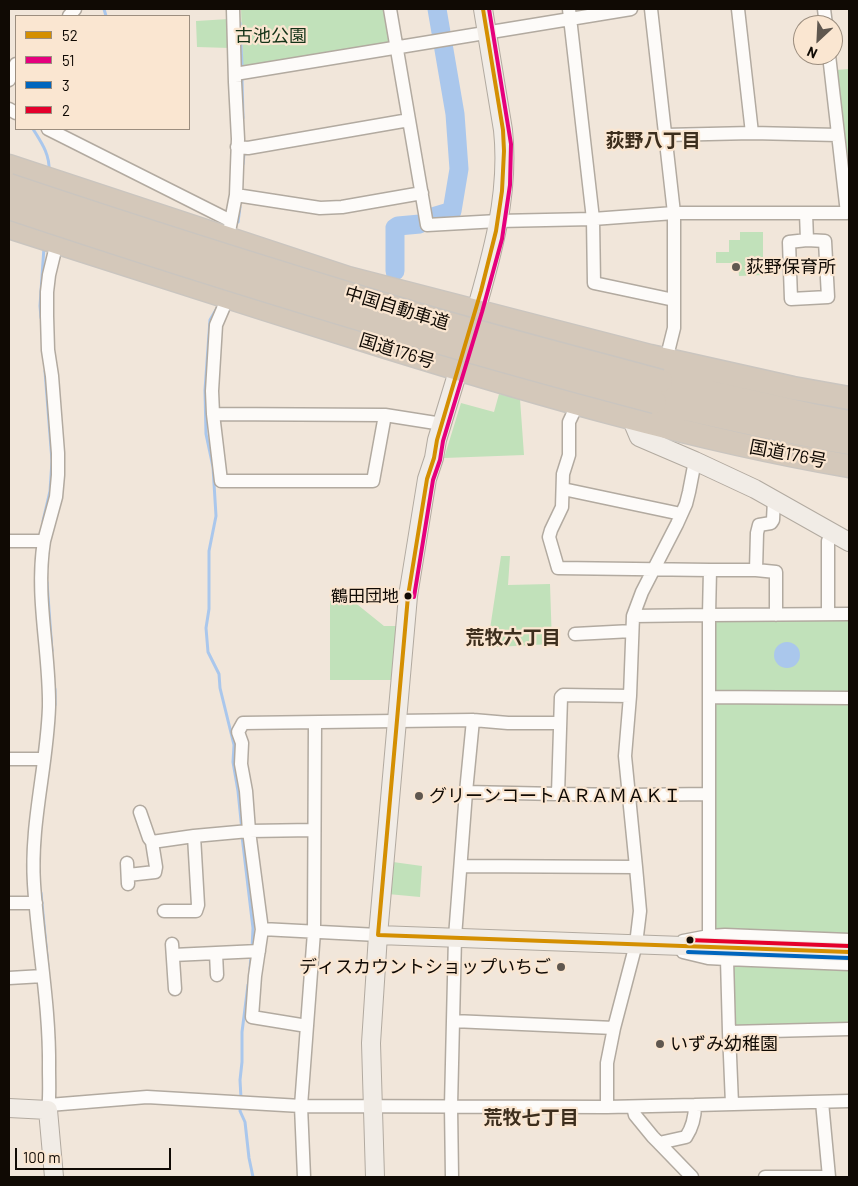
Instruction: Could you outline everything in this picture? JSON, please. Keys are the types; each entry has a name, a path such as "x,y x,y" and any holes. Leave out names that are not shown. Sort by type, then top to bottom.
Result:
{"highway":[{"path":"9,166 229,229 348,278 539,328 658,374 793,388 849,398"},
{"name":"中国自動車道","path":"9,185 152,232 407,311 531,346 658,374 812,415 849,422"},
{"name":"中国自動車道","path":"9,208 400,332 526,368 658,374 777,430 849,443"},
{"name":"国道176号","path":"9,227 459,370 577,404 736,444 849,466"}],"street":[{"path":"50,130 229,229 236,195 237,148 234,9"},
{"path":"390,9 427,225 674,213 847,213 830,65"},
{"path":"376,1177 371,1043 378,934 408,596 427,479 496,237 504,184 505,145 483,9"},
{"path":"235,74 487,32 569,14 631,9"},
{"path":"651,9 674,213 674,328 658,374 631,418 639,436 755,489 849,542"},
{"path":"738,9 752,133"},
{"path":"569,14 594,218 594,283 674,300"},
{"path":"9,80 15,66"},
{"path":"237,148 248,148 409,120"},
{"path":"665,135 838,134"},
{"path":"236,195 320,208 342,207 422,193"},
{"path":"806,213 807,240"},
{"path":"807,240 825,241 828,298 791,299 789,242 807,240"},
{"path":"54,1177 48,1108 49,1055 33,871 33,847 49,706 41,559 56,497 58,475 58,453 48,350 47,316 48,284 57,242"},
{"path":"228,297 216,325 212,391 221,482 373,481 385,415"},
{"path":"577,404 568,422 569,455 563,474 562,507 549,537 558,568 756,570 776,572 776,614"},
{"path":"213,414 385,415 442,424"},
{"path":"607,1107 607,1063 636,944 640,911 625,756 630,696 633,616 642,592 682,514 689,492 695,460"},
{"path":"562,489 682,514"},
{"path":"756,570 759,525 771,523 773,520 774,500"},
{"path":"828,614 828,541 833,533"},
{"path":"9,541 44,541"},
{"path":"708,941 710,570"},
{"path":"633,616 849,614"},
{"path":"575,634 632,630"},
{"path":"558,794 561,697 564,695 630,696"},
{"path":"709,697 849,698"},
{"path":"452,1177 451,1106 454,938 473,720"},
{"path":"307,1026 252,1017 255,976 262,930 248,830 242,743 238,732 243,723 473,720 508,723 560,723"},
{"path":"304,1177 301,1106 314,932 315,723"},
{"path":"9,759 43,759"},
{"path":"466,792 628,795 709,794"},
{"path":"128,874 155,872 156,867 152,842 148,838 140,812"},
{"path":"152,842 248,830 314,830"},
{"path":"164,911 197,915 194,836"},
{"path":"460,866 636,867"},
{"path":"9,903 36,903"},
{"path":"262,930 636,944 658,946 708,958 849,964"},
{"path":"708,941 724,935 849,940"},
{"path":"658,946 708,941 849,952"},
{"path":"175,989 172,950 216,953 259,951"},
{"path":"216,953 217,975"},
{"path":"727,959 732,1104"},
{"path":"9,978 43,976"},
{"path":"453,1022 614,1028"},
{"path":"729,1032 849,1029"},
{"path":"9,1108 48,1108 147,1097 301,1106 374,1107 633,1107 849,1101"},
{"path":"765,1177 829,1177 822,1102"},
{"path":"659,1143 686,1137 690,1132 695,1114 695,1105"},
{"path":"633,1107 635,1115 653,1137 692,1177"}],"green space":[{"name":"古池公園","path":"241,9 387,9 391,44 246,68 243,65"},
{"path":"229,19 230,48 197,47 196,21"},
{"path":"849,69 849,160 847,160 836,70"},
{"path":"740,232 763,232 763,275 739,276 738,263 716,263 716,252 729,252 729,240 740,240"},
{"path":"499,394 520,399 524,455 444,458 461,403 494,412"},
{"path":"501,556 510,556 508,585 550,584 552,644 495,647 495,635 490,629"},
{"path":"330,601 353,601 384,626 401,626 395,676 392,680 330,680"},
{"path":"717,619 849,619 849,694 715,694 713,622"},
{"path":"715,703 849,703 849,935 717,930 714,927"},
{"path":"393,862 422,866 420,897 388,894"},
{"path":"734,963 849,967 849,1025 737,1028 733,1025 732,967"}],"water":[{"path":"787,642 796,646 800,655 796,664 787,668 778,664 774,655 778,646"}],"waterway":[{"path":"104,9 106,15"},
{"path":"432,217 452,211 459,169 455,114 437,9"},
{"path":"240,23 242,65"},
{"path":"242,79 243,118"},
{"path":"34,130 46,154 49,171"},
{"path":"243,164 244,154"},
{"path":"238,222 240,207"},
{"path":"395,271 395,228 398,226 420,224"},
{"path":"41,318 40,306 44,247"},
{"path":"217,308 210,320 205,390 206,434 213,467 216,516 209,551 209,609 206,628 208,652 219,674 220,688 234,745 233,762 242,830"},
{"path":"43,521 50,491 52,461 45,371"},
{"path":"47,582 52,651"},
{"path":"55,689 55,705"},
{"path":"242,836 253,928 252,949"},
{"path":"41,893 48,967"},
{"path":"250,969 251,955"},
{"path":"241,1098 242,1032 248,985"},
{"path":"241,1105 240,1111 245,1122 253,1177"}],"transit line":[{"name":"52","path":"483,9 503,130 502,191 496,231 481,291 427,479 408,596 378,935 849,952"},
{"name":"51","path":"414,597 433,480 502,239 510,185 511,144 489,9"},
{"name":"2","path":"688,940 849,946"},
{"name":"3","path":"688,952 849,958"}],"place":[{"name":"荻野保育所","path":"736,267"},
{"name":"鶴田団地","path":"408,596"},
{"name":"グリーンコートＡＲＡＭＡＫＩ","path":"419,796"},
{"name":"ディスカウントショップいちご","path":"561,967"},
{"name":"いずみ幼稚園","path":"660,1044"}],"district":[{"name":"荻野八丁目","path":"653,141"},
{"name":"荒牧六丁目","path":"513,638"},
{"name":"荒牧七丁目","path":"531,1118"}]}
